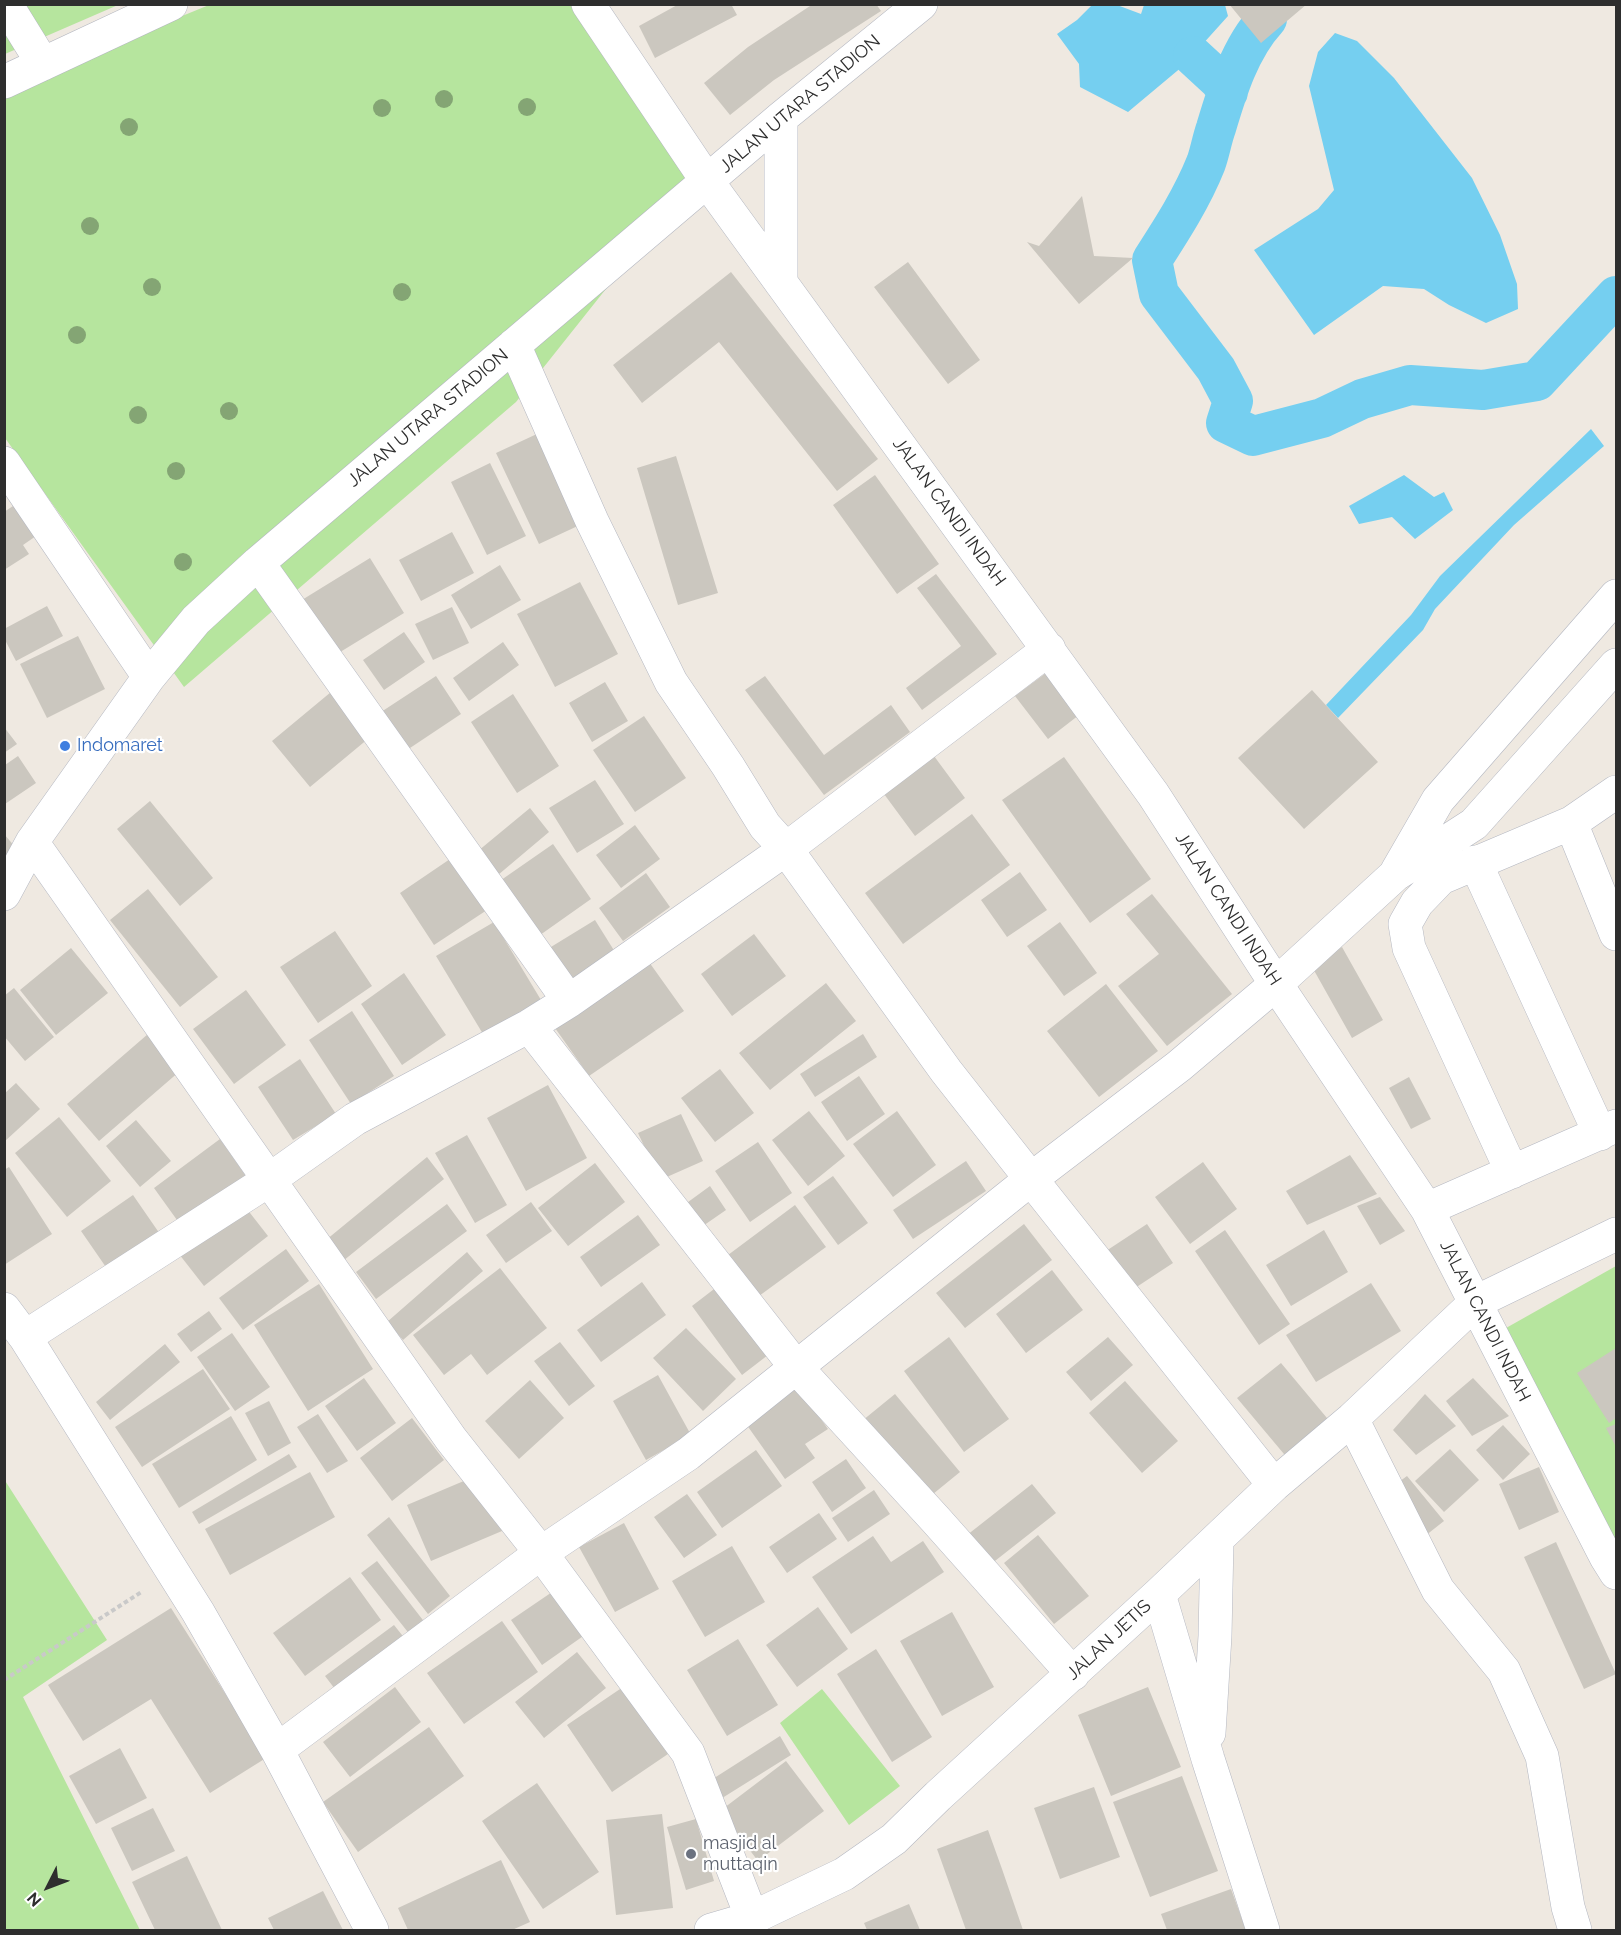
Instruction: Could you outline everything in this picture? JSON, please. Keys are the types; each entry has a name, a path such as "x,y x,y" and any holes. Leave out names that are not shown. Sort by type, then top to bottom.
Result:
{"street":[{"path":"6,4 43,64"},
{"name":"JALAN CANDI INDAH","path":"588,4 707,181 1153,794 1276,984 1427,1209 1606,1557 1617,1573"},
{"name":"JALAN UTARA STADION","path":"4,894 32,842 149,678 196,620 258,563 781,118 921,4"},
{"path":"4,82 166,6"},
{"path":"781,118 781,283"},
{"path":"514,345 592,520 671,682 728,766 765,826 786,849 946,1071 1274,1485"},
{"path":"4,463 149,678"},
{"path":"258,563 569,1001"},
{"path":"1395,875 1438,800 1617,596"},
{"path":"25,1337 269,1180 355,1119 529,1026 569,1001 786,849 1049,649"},
{"path":"277,1750 541,1553 688,1454 1031,1179 1179,1066 1276,984 1395,875 1474,824 1617,664"},
{"path":"1512,1172 1409,948 1405,924 1417,903 1441,878 1571,823 1617,792"},
{"path":"1571,823 1617,934"},
{"path":"32,842 451,1439 541,1553 688,1753 752,1918"},
{"path":"1427,1209 1608,1130 1475,862"},
{"path":"529,1026 795,1366 1073,1674"},
{"name":"JALAN JETIS","path":"711,1930 752,1918 844,1874 894,1839 1217,1541 1274,1485 1352,1419 1476,1302 1617,1234"},
{"path":"4,1309 25,1337 198,1612 277,1750 372,1930"},
{"path":"1352,1419 1438,1590 1504,1671 1542,1756 1568,1908 1575,1930"},
{"path":"1208,1759 1215,1636 1217,1541"},
{"path":"1159,1594 1208,1759 1263,1930"}],"path":[{"path":"4,1680 172,1572"}],"green space":[{"path":"5,5 118,5 5,54"},
{"path":"209,5 574,5 691,182 516,402 184,687 5,438 4,89"},
{"path":"1616,1266 1616,1589 1483,1341"},
{"path":"4,1479 107,1640 23,1697 140,1930 5,1930"},
{"path":"822,1689 900,1786 849,1825 780,1723"}],"water":[{"path":"1092,5 1117,5 1141,14 1144,5 1225,5 1228,16 1183,66 1128,112 1080,87 1079,64 1057,34 1077,20"},
{"path":"1335,33 1357,41 1394,78 1472,178 1500,235 1517,284 1518,309 1486,323 1449,305 1424,289 1383,286 1314,335 1254,250 1318,209 1334,190 1309,86 1318,52"},
{"path":"1591,429 1604,446 1514,525 1435,609 1423,630 1338,718 1326,705 1411,615 1440,576"},
{"path":"1404,475 1434,497 1444,492 1453,510 1415,539 1392,517 1359,524 1349,506"}],"building":[{"path":"679,4 731,4 737,15 655,58 639,26"},
{"path":"813,4 876,4 881,11 774,80 730,115 704,83 748,47"},
{"path":"1229,4 1307,4 1261,43"},
{"path":"1082,196 1094,256 1133,258 1079,304 1027,242 1039,246"},
{"path":"908,262 980,360 948,384 874,287"},
{"path":"731,272 878,459 837,491 719,342 642,403 613,365"},
{"path":"539,433 582,524 539,544 496,453"},
{"path":"676,456 718,593 678,605 637,468"},
{"path":"490,463 526,536 487,555 451,482"},
{"path":"875,475 939,564 897,594 833,505"},
{"path":"16,504 36,536 23,545 29,554 4,570 4,512"},
{"path":"452,532 474,573 421,601 399,560"},
{"path":"370,558 404,613 332,657 297,603"},
{"path":"500,565 521,600 471,629 451,595"},
{"path":"936,574 997,654 922,710 906,688 961,646 917,588"},
{"path":"580,582 618,654 555,687 517,614"},
{"path":"47,606 63,636 16,661 4,638 4,629"},
{"path":"452,607 469,643 433,660 415,624"},
{"path":"404,632 425,662 384,690 363,660"},
{"path":"78,636 105,689 47,718 20,664"},
{"path":"503,642 519,665 469,701 453,678"},
{"path":"1046,673 1079,715 1048,739 1015,696"},
{"path":"436,676 461,714 404,752 378,714"},
{"path":"765,676 824,755 891,705 910,732 824,795 745,690"},
{"path":"605,682 628,721 592,742 569,703"},
{"path":"1312,690 1378,762 1304,829 1238,758"},
{"path":"331,692 369,738 310,787 272,741"},
{"path":"513,694 559,766 517,793 471,722"},
{"path":"644,716 686,778 635,812 593,750"},
{"path":"4,727 17,744 4,753"},
{"path":"18,756 36,783 5,804 5,765"},
{"path":"934,756 965,798 915,836 884,794"},
{"path":"1064,757 1151,879 1090,923 1002,800"},
{"path":"595,780 624,824 577,853 549,808"},
{"path":"150,801 213,878 180,906 117,829"},
{"path":"530,808 549,832 498,875 478,851"},
{"path":"972,814 1010,865 903,944 865,893"},
{"path":"635,825 660,859 621,888 596,855"},
{"path":"4,834 16,848 4,857"},
{"path":"553,844 591,899 533,940 494,885"},
{"path":"453,857 487,910 434,945 400,893"},
{"path":"1020,872 1047,910 1007,937 981,900"},
{"path":"646,873 670,907 623,941 599,908"},
{"path":"148,889 218,977 180,1007 110,920"},
{"path":"1152,894 1232,994 1167,1046 1118,986 1159,954 1126,914"},
{"path":"595,920 615,952 567,983 546,950"},
{"path":"494,922 541,1000 483,1034 436,956"},
{"path":"1060,922 1097,973 1064,996 1027,946"},
{"path":"335,931 372,986 318,1023 280,967"},
{"path":"754,934 786,976 732,1016 701,974"},
{"path":"1342,947 1383,1020 1352,1038 1311,965"},
{"path":"71,948 108,993 56,1035 20,990"},
{"path":"649,962 684,1011 589,1076 555,1028"},
{"path":"404,973 446,1035 402,1065 361,1004"},
{"path":"826,983 856,1021 770,1090 739,1053"},
{"path":"1106,984 1158,1051 1099,1097 1047,1031"},
{"path":"14,988 54,1037 25,1061 4,1036 4,996"},
{"path":"246,990 286,1045 234,1084 193,1029"},
{"path":"352,1011 394,1076 351,1104 309,1040"},
{"path":"148,1034 180,1071 99,1141 67,1104"},
{"path":"863,1034 877,1057 815,1097 800,1074"},
{"path":"300,1059 336,1114 293,1140 258,1087"},
{"path":"720,1069 754,1113 715,1142 681,1098"},
{"path":"859,1076 885,1114 847,1141 821,1102"},
{"path":"1409,1077 1431,1119 1411,1129 1389,1088"},
{"path":"16,1083 40,1109 4,1142 4,1094"},
{"path":"548,1085 587,1158 526,1191 487,1118"},
{"path":"809,1111 845,1156 808,1186 772,1140"},
{"path":"897,1111 936,1165 893,1197 853,1144"},
{"path":"681,1114 703,1161 660,1180 638,1133"},
{"path":"59,1117 111,1181 67,1217 15,1153"},
{"path":"136,1120 171,1161 140,1187 106,1146"},
{"path":"467,1135 507,1205 475,1223 435,1153"},
{"path":"220,1139 248,1179 182,1227 154,1188"},
{"path":"758,1142 792,1193 750,1222 715,1171"},
{"path":"1350,1155 1377,1194 1307,1225 1286,1191"},
{"path":"427,1157 444,1179 343,1261 326,1240"},
{"path":"966,1161 986,1191 913,1239 893,1210"},
{"path":"1203,1162 1237,1209 1190,1244 1155,1197"},
{"path":"595,1163 625,1202 568,1246 538,1208"},
{"path":"9,1167 52,1234 4,1265 4,1170"},
{"path":"833,1176 868,1223 838,1245 803,1197"},
{"path":"710,1186 726,1210 700,1228 684,1205"},
{"path":"133,1195 162,1237 110,1273 81,1231"},
{"path":"1380,1197 1405,1231 1380,1245 1357,1206"},
{"path":"531,1202 552,1231 506,1263 486,1235"},
{"path":"243,1204 268,1236 204,1286 179,1254"},
{"path":"447,1204 467,1231 376,1299 356,1272"},
{"path":"795,1205 826,1247 759,1296 728,1255"},
{"path":"638,1215 660,1245 601,1287 580,1257"},
{"path":"1024,1224 1052,1260 965,1328 936,1293"},
{"path":"1147,1224 1173,1263 1132,1290 1106,1251"},
{"path":"1225,1230 1290,1324 1259,1345 1195,1251"},
{"path":"1324,1230 1348,1272 1291,1306 1266,1265"},
{"path":"286,1249 309,1281 243,1330 219,1298"},
{"path":"467,1252 483,1271 403,1340 387,1322"},
{"path":"500,1268 547,1328 487,1375 471,1354 444,1375 413,1335"},
{"path":"1052,1270 1083,1310 1026,1353 996,1314"},
{"path":"642,1282 666,1315 601,1362 577,1330"},
{"path":"1371,1283 1401,1331 1316,1382 1286,1335"},
{"path":"319,1284 373,1369 308,1411 254,1325"},
{"path":"718,1286 768,1355 742,1375 692,1306"},
{"path":"209,1311 222,1329 191,1352 177,1334"},
{"path":"686,1328 736,1379 703,1411 653,1358"},
{"path":"232,1333 270,1387 235,1411 197,1357"},
{"path":"949,1337 1009,1419 964,1452 904,1371"},
{"path":"1108,1337 1133,1365 1091,1401 1066,1372"},
{"path":"560,1342 595,1386 569,1406 534,1361"},
{"path":"165,1344 180,1362 110,1420 96,1402"},
{"path":"1616,1348 1616,1418 1609,1423 1577,1373"},
{"path":"1281,1363 1332,1424 1289,1460 1237,1398"},
{"path":"203,1369 230,1409 142,1467 115,1427"},
{"path":"658,1375 691,1435 646,1460 613,1401"},
{"path":"791,1377 828,1429 805,1444 815,1458 785,1479 739,1414"},
{"path":"364,1378 396,1423 357,1451 325,1406"},
{"path":"1473,1378 1509,1416 1472,1436 1446,1401"},
{"path":"530,1380 564,1418 519,1459 485,1421"},
{"path":"1125,1381 1178,1441 1142,1473 1089,1413"},
{"path":"895,1394 960,1472 922,1503 857,1425"},
{"path":"1425,1394 1456,1426 1416,1455 1393,1430"},
{"path":"269,1401 291,1443 268,1456 245,1413"},
{"path":"318,1414 348,1461 327,1473 297,1427"},
{"path":"231,1416 257,1460 179,1508 152,1464"},
{"path":"412,1418 444,1460 392,1501 360,1458"},
{"path":"1616,1424 1616,1447 1606,1428"},
{"path":"1503,1425 1530,1454 1503,1480 1476,1450"},
{"path":"1450,1449 1479,1480 1444,1512 1415,1481"},
{"path":"756,1450 782,1486 722,1528 697,1492"},
{"path":"289,1454 297,1467 199,1524 192,1512"},
{"path":"846,1459 866,1488 832,1512 812,1482"},
{"path":"1539,1467 1559,1512 1519,1530 1499,1484"},
{"path":"310,1472 335,1517 230,1575 205,1529"},
{"path":"478,1475 502,1531 431,1561 407,1505"},
{"path":"1407,1476 1444,1521 1425,1536 1388,1490"},
{"path":"1032,1484 1056,1513 986,1568 962,1539"},
{"path":"874,1490 890,1514 848,1542 832,1518"},
{"path":"687,1494 717,1535 684,1558 654,1517"},
{"path":"819,1513 837,1539 787,1573 769,1547"},
{"path":"389,1517 450,1596 428,1614 367,1535"},
{"path":"624,1523 659,1589 615,1612 579,1547"},
{"path":"1038,1535 1089,1596 1054,1624 1004,1563"},
{"path":"873,1536 891,1562 923,1541 944,1572 851,1634 812,1577"},
{"path":"1556,1542 1616,1674 1584,1689 1524,1557"},
{"path":"732,1546 765,1602 705,1637 672,1581"},
{"path":"377,1561 426,1624 411,1636 361,1573"},
{"path":"350,1577 381,1620 305,1676 273,1633"},
{"path":"558,1588 589,1632 542,1665 511,1620"},
{"path":"818,1607 848,1649 797,1687 766,1645"},
{"path":"171,1608 266,1758 210,1793 151,1699 83,1741 48,1685"},
{"path":"952,1612 994,1687 942,1716 900,1641"},
{"path":"502,1621 538,1672 464,1724 427,1673"},
{"path":"394,1625 406,1640 338,1693 325,1676"},
{"path":"738,1639 778,1705 727,1736 687,1670"},
{"path":"876,1649 932,1737 892,1762 837,1674"},
{"path":"577,1652 606,1688 544,1738 515,1702"},
{"path":"395,1687 421,1722 350,1777 323,1742"},
{"path":"623,1687 668,1754 612,1792 567,1725"},
{"path":"1148,1687 1181,1767 1111,1796 1078,1715"},
{"path":"429,1727 464,1776 358,1852 323,1802"},
{"path":"780,1736 791,1755 719,1800 708,1782"},
{"path":"120,1748 147,1798 96,1824 69,1776"},
{"path":"786,1761 824,1811 758,1861 720,1811"},
{"path":"1182,1776 1218,1871 1150,1897 1113,1802"},
{"path":"537,1783 599,1872 543,1909 482,1821"},
{"path":"1094,1787 1120,1857 1060,1879 1034,1808"},
{"path":"153,1808 175,1851 132,1871 111,1828"},
{"path":"662,1814 673,1908 616,1915 606,1820"},
{"name":"masjid al muttaqin","path":"696,1819 714,1881 686,1890 667,1827"},
{"path":"988,1830 1023,1930 966,1930 937,1849"},
{"path":"187,1856 222,1930 155,1930 132,1882"},
{"path":"501,1860 530,1922 512,1930 408,1930 398,1908"},
{"path":"1231,1889 1246,1930 1167,1930 1161,1914"},
{"path":"323,1891 343,1930 274,1930 268,1918"},
{"path":"909,1904 920,1930 867,1930 864,1923"}],"waterway":[{"path":"1267,19 1242,56 1225,99 1206,163 1194,189 1152,260 1159,294 1216,369 1233,401 1226,423 1253,436 1322,418 1362,399 1410,385 1483,390 1537,381 1616,296"},
{"path":"1193,56 1219,80 1228,92"}],"place":[{"name":"Indomaret","path":"65,746"},
{"name":"masjid al muttaqin","path":"691,1854"}]}
